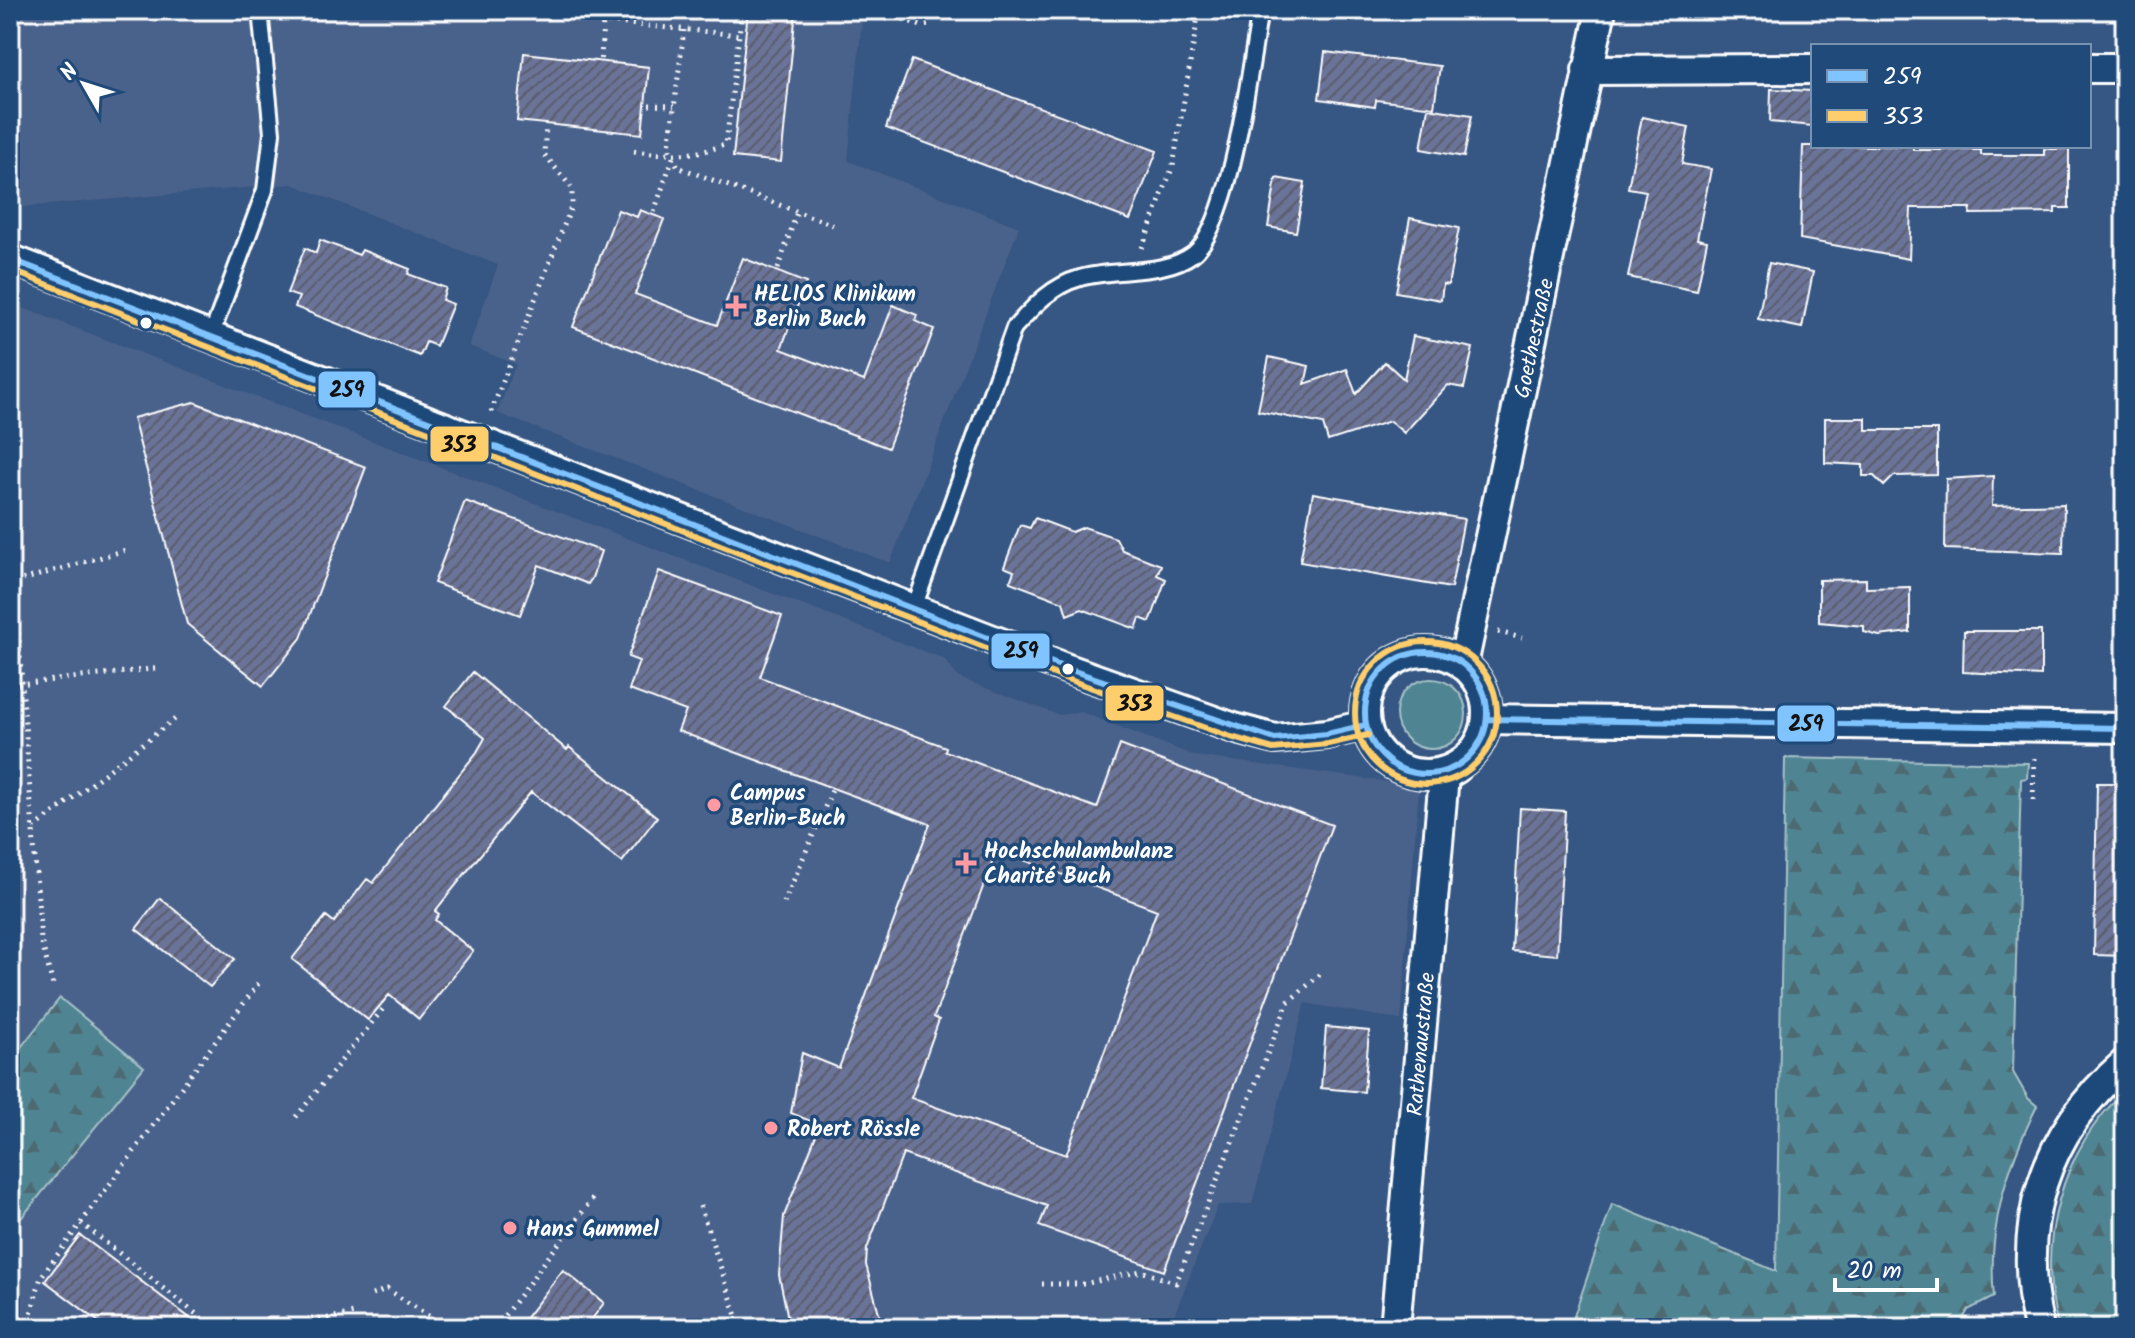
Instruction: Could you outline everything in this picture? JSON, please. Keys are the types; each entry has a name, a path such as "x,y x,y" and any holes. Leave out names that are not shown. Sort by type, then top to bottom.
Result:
{"street":[{"name":"Goethestraße","path":"1463,665 1601,10"},
{"path":"2091,68 2125,68"},
{"path":"1587,70 1811,69"},
{"path":"10,259 1068,669 1248,732 1275,739 1307,737 1366,725"},
{"path":"1428,651 1447,655 1463,665 1479,686 1487,719 1474,752 1457,768 1424,775 1399,767 1387,759 1366,725 1367,693 1388,665 1400,656 1428,651"},
{"path":"1487,719 2125,728"},
{"name":"Rathenaustraße","path":"1395,1328 1444,776 1457,768"},
{"path":"2039,1328 2028,1256 2034,1207 2050,1158 2077,1115 2101,1084 2125,1063"}],"lane":[{"path":"211,336 265,190 272,133 260,10"},
{"path":"914,608 1014,328 1043,295 1081,277 1136,271 1193,254 1213,224 1240,131 1260,10"}],"path":[{"path":"598,10 607,22 740,35"},
{"path":"634,151 673,156 709,151 726,144 742,10"},
{"path":"881,10 921,26 932,25"},
{"path":"601,59 603,19"},
{"path":"684,30 669,148 678,167 833,225"},
{"path":"649,105 674,106"},
{"path":"489,418 572,205 572,188 544,154 546,127"},
{"path":"654,212 673,156"},
{"path":"778,269 797,212"},
{"path":"10,521 41,940 53,985"},
{"path":"15,582 129,549"},
{"path":"10,685 161,668"},
{"path":"33,829 175,719"},
{"path":"2033,800 2034,756"},
{"path":"784,903 833,788"},
{"path":"1042,1284 1084,1284 1141,1271 1176,1283 1288,1002 1322,973"},
{"path":"27,1328 41,1277 261,980"},
{"path":"296,1117 383,1009"},
{"path":"495,1328 596,1194"},
{"path":"700,1206 741,1328"},
{"path":"81,1223 214,1328"},
{"path":"372,1295 387,1289 447,1328"},
{"path":"280,1328 354,1313"}],"shaded area":[{"name":"HELIOS Klinikum Berlin Buch","path":"10,10 863,10 848,161 1019,227 890,563 497,413 516,364 469,346 498,265 292,184 10,208"},
{"name":"Campus Berlin-Buch","path":"10,303 944,659 959,678 1059,715 1081,712 1195,756 1419,786 1401,1020 1305,1003 1252,1204 1218,1205 1169,1328 10,1328"}],"green space":[{"path":"1438,679 1460,694 1466,714 1464,728 1456,739 1445,747 1424,749 1406,739 1398,728 1396,707 1406,689 1417,681"},
{"path":"1785,758 2028,763 2027,778 2021,779 2013,1072 2028,1098 2037,1106 2008,1175 2002,1198 1994,1247 1994,1297 1968,1310 1958,1328 1570,1328 1612,1204 1776,1271"},
{"path":"60,998 144,1067 10,1232 10,1061"},
{"path":"2125,1091 2125,1328 2059,1328 2052,1296 2050,1264 2052,1232 2059,1200 2084,1141 2103,1114"}],"building":[{"path":"748,10 796,10 781,162 733,157"},
{"path":"1325,52 1440,66 1434,107 1376,100 1375,107 1319,99"},
{"path":"524,53 649,67 642,134 517,121"},
{"path":"912,60 1157,151 1130,220 886,128"},
{"path":"1771,89 1811,91 1811,126 1770,122"},
{"path":"1428,108 1472,115 1464,157 1421,149"},
{"path":"1642,117 1689,127 1682,164 1711,169 1697,239 1707,241 1697,291 1628,277 1646,191 1628,188"},
{"path":"1803,146 1981,150 1981,155 2044,155 2044,149 2069,149 2069,208 2055,208 2055,213 1970,214 1971,208 1911,208 1909,259 1800,239"},
{"path":"1276,178 1305,183 1296,232 1268,227"},
{"path":"618,210 637,217 640,210 664,219 635,294 717,325 743,258 806,283 781,349 864,381 893,305 917,315 915,321 934,329 888,448 573,327"},
{"path":"1410,218 1459,228 1448,285 1443,284 1441,300 1396,292"},
{"path":"320,240 359,255 362,250 410,269 408,274 446,288 442,300 453,304 436,346 426,342 420,356 295,307 299,297 287,293 305,248 316,253"},
{"path":"1769,263 1813,272 1802,328 1758,319"},
{"path":"1413,336 1473,348 1464,388 1448,385 1404,433 1390,421 1328,441 1323,424 1258,411 1269,357 1309,366 1305,384 1347,369 1356,394 1385,362 1404,379"},
{"path":"194,402 366,467 301,638 263,686 187,624 133,418"},
{"path":"1825,418 1866,418 1866,430 1937,430 1937,475 1894,476 1884,486 1874,476 1863,476 1863,465 1825,463"},
{"path":"1993,476 1992,506 2064,504 2063,553 1945,549 1946,479"},
{"path":"1313,493 1464,519 1451,588 1300,562"},
{"path":"465,501 601,551 592,578 588,584 539,565 520,615 434,583"},
{"path":"1035,518 1072,532 1084,527 1116,538 1122,550 1161,565 1157,575 1166,579 1150,622 1140,618 1136,629 1082,609 1067,615 1063,602 1010,582 1014,571 1004,567 1020,525 1030,528"},
{"name":"Campus Berlin-Buch","path":"659,571 782,616 760,677 946,747 945,751 1097,808 1120,745 1332,825 1164,1271 1039,1226 1047,1206 903,1154 867,1249 866,1265 883,1328 790,1328 779,1275 784,1216 820,1125 791,1113 802,1053 839,1068 930,824 678,731 686,711 629,690 639,661 628,657","holes":["997,850 1157,910 1066,1155 911,1098 939,1020 934,1017"]},
{"path":"1866,579 1866,588 1910,587 1910,632 1879,636 1864,632 1864,626 1819,622 1819,580"},
{"path":"1964,631 2041,631 2041,676 1963,672"},
{"path":"473,672 567,750 569,747 657,817 622,862 531,792 435,911 439,914 435,920 473,951 419,1019 389,995 368,1020 292,959 326,916 334,922 367,879 373,883 477,752 485,738 446,706"},
{"path":"2097,783 2125,783 2125,956 2094,955"},
{"path":"1520,808 1565,811 1557,955 1512,951"},
{"path":"160,898 235,959 210,987 136,929"},
{"path":"1326,1027 1369,1031 1364,1092 1321,1088"},
{"path":"80,1235 203,1328 107,1328 45,1281"},
{"path":"563,1270 604,1303 585,1328 518,1328"}],"transit line":[{"name":"259","path":"10,259 1068,669 1275,739 1327,734 1366,725"},
{"name":"353","path":"10,270 1064,678 1231,737 1273,749 1328,744 1368,735"},
{"name":"353","path":"1426,642 1453,648 1476,663 1491,686 1497,713 1491,740 1476,763 1453,778 1426,784 1399,778 1376,763 1361,740 1355,713 1361,686 1376,663 1399,648 1426,642"},
{"name":"259","path":"1426,652 1449,657 1469,670 1482,690 1487,713 1482,736 1469,756 1449,769 1426,774 1403,769 1383,756 1370,736 1365,713 1370,690 1383,670 1403,657 1426,652"},
{"name":"259","path":"1487,719 2125,728"}],"place":[{"name":"HELIOS Klinikum Berlin Buch","path":"736,306"},
{"name":"Campus Berlin-Buch","path":"714,805"},
{"name":"Hochschulambulanz Charité Buch","path":"966,863"},
{"name":"Robert Rössle","path":"771,1128"},
{"name":"Hans Gummel","path":"510,1228"}]}
